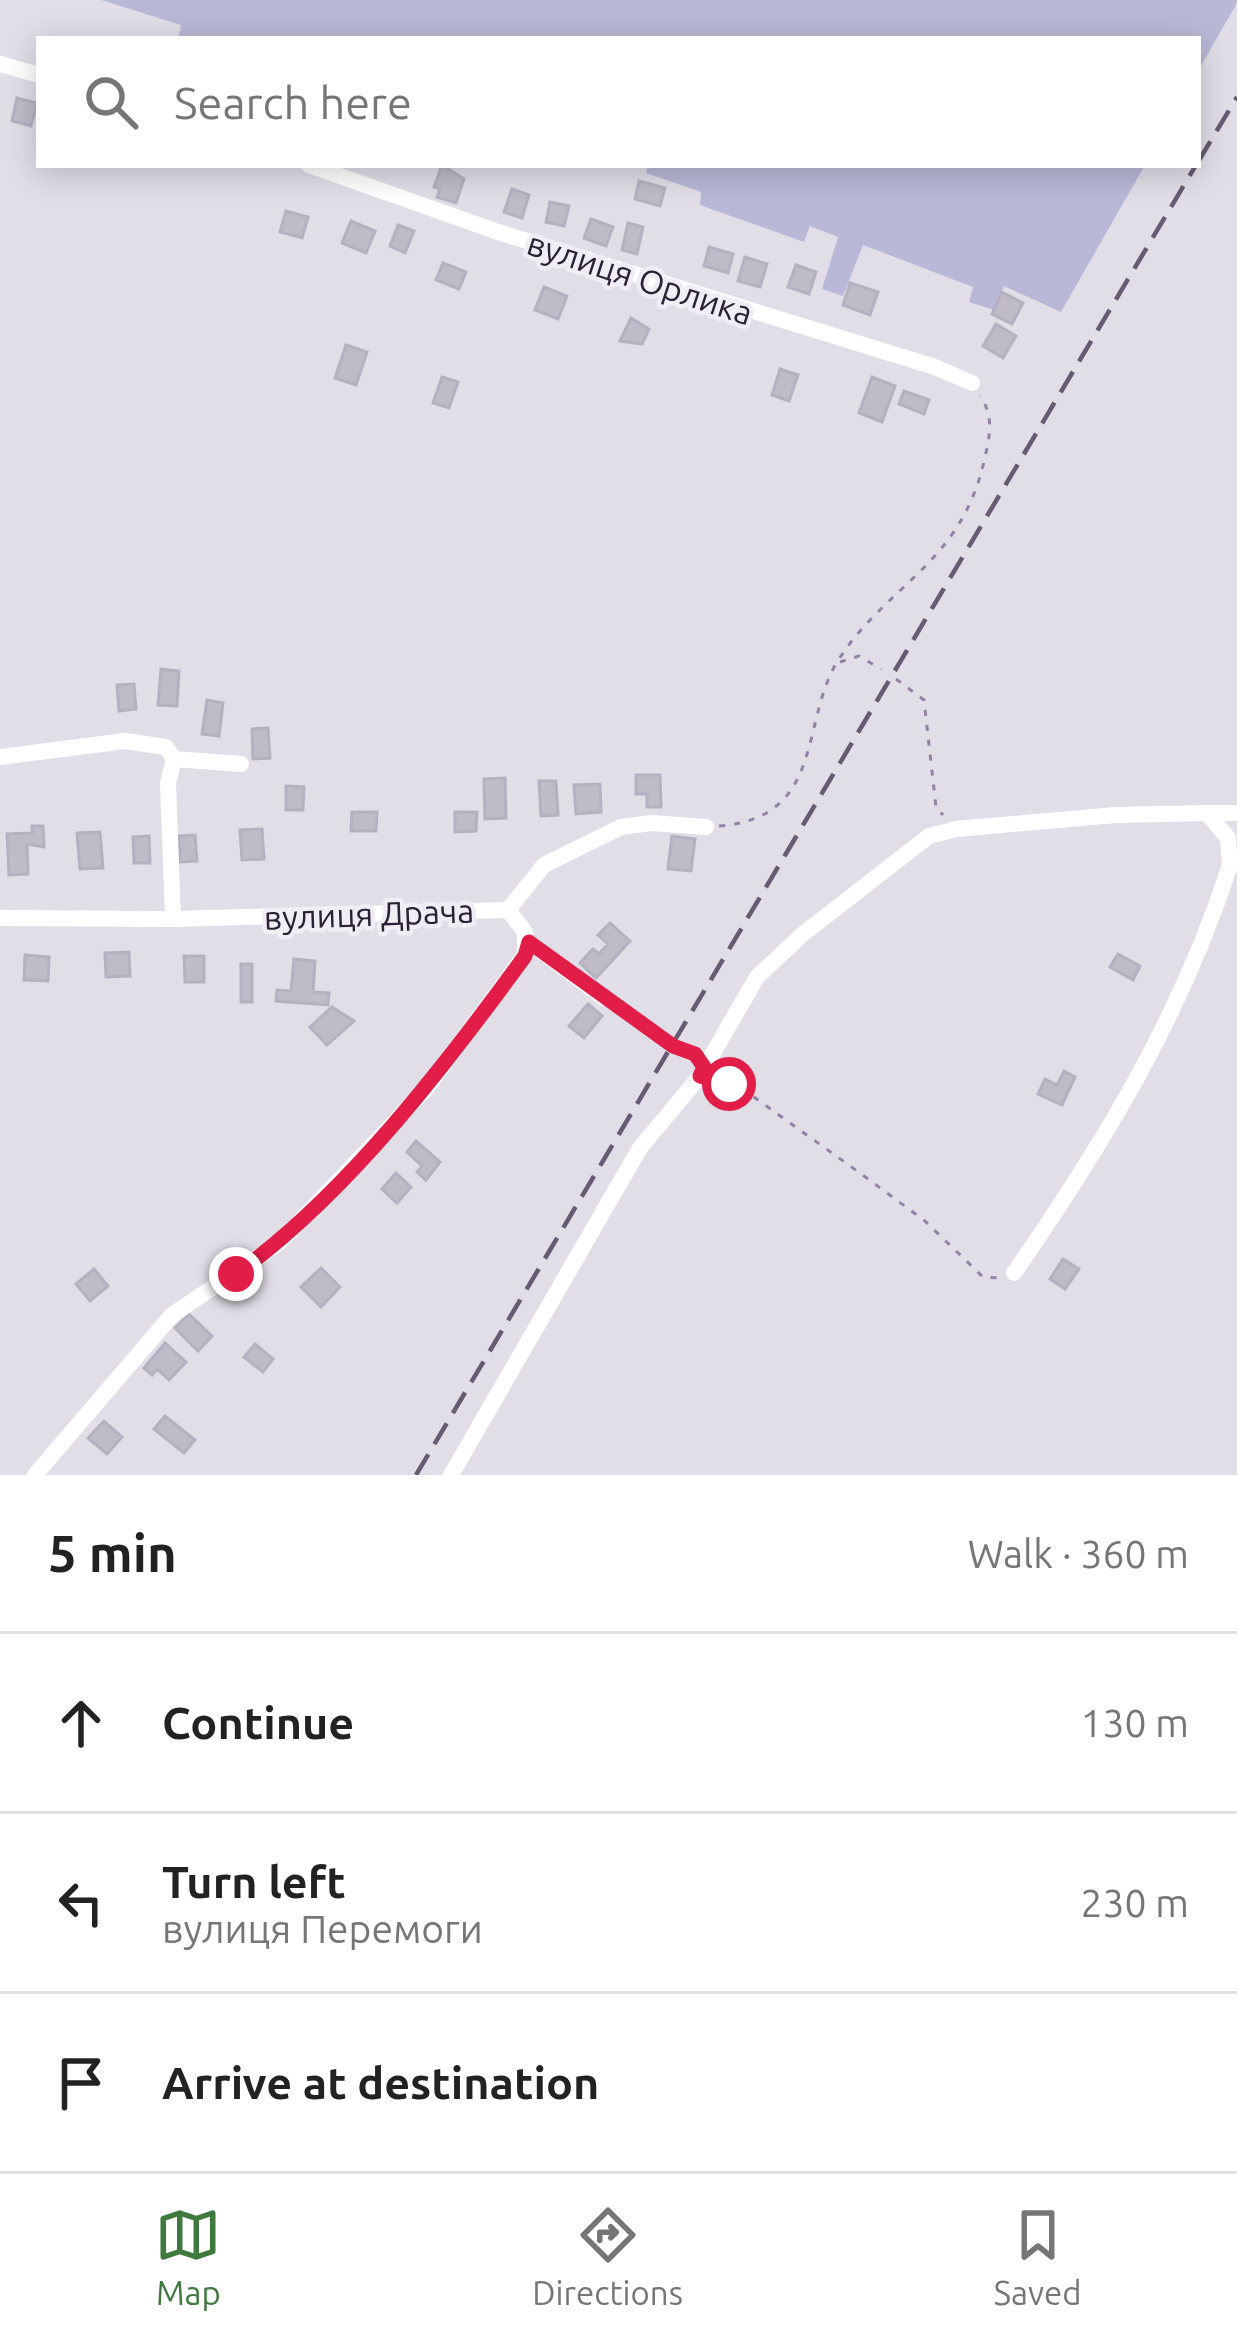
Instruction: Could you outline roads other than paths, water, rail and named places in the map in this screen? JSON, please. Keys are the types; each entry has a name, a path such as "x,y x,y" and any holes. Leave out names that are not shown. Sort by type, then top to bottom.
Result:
{"street":[{"path":"0,64 36,74"},
{"name":"вулиця Орлика","path":"318,168 498,232 935,367 972,383"},
{"path":"0,758 125,741 166,747 174,759 168,783 173,920"},
{"path":"174,759 241,764"},
{"path":"1014,1273 1101,1148 1162,1039 1208,934 1230,866 1228,838 1207,813"},
{"path":"451,1475 640,1148 702,1072 757,977 802,934 929,836 956,829 1237,813"},
{"name":"вулиця Драча","path":"0,918 173,920 508,910 544,865 621,827 651,823 706,827"},
{"path":"508,910 529,942 604,998"},
{"path":"34,1475 172,1316 280,1242 425,1090 525,956 529,942"}],"railway":[{"path":"1201,157 1237,97"},
{"path":"416,1475 1194,168"}]}
